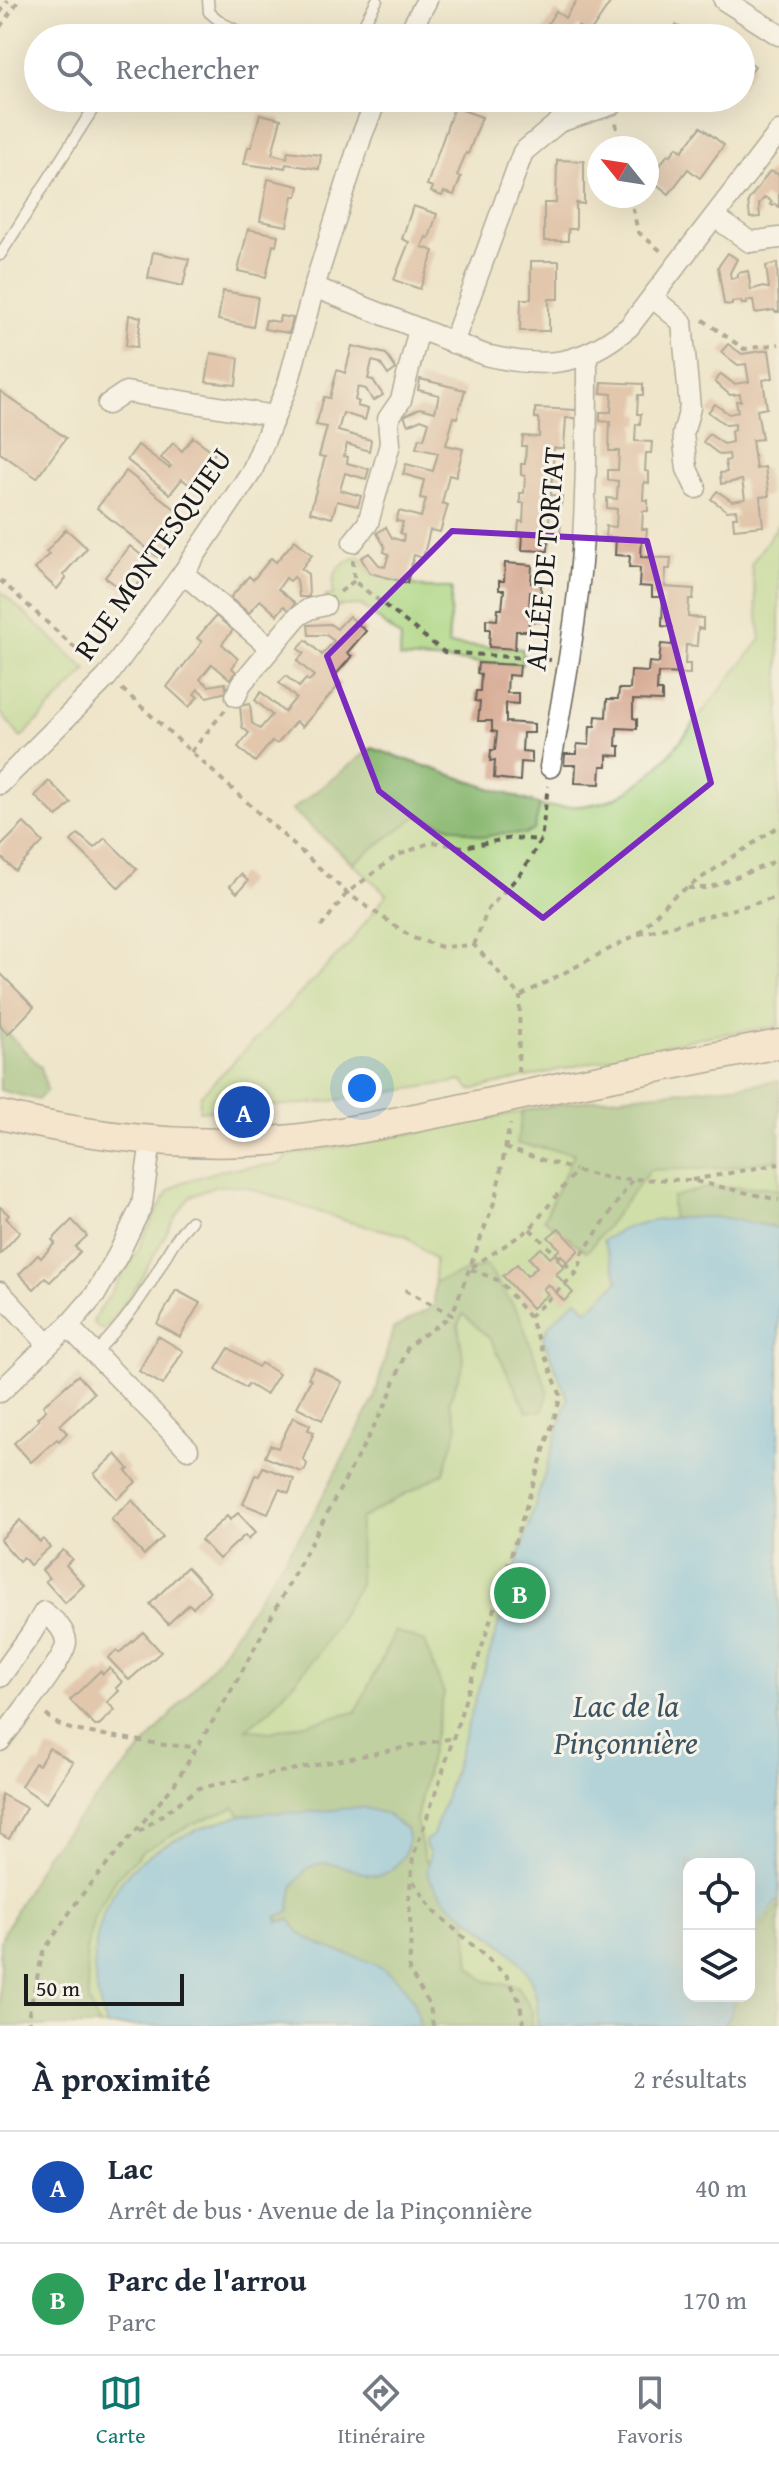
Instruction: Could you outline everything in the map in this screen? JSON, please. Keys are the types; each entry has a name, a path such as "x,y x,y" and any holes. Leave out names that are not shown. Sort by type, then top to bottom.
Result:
{"main road":[{"path":"0,1115 55,1128 151,1140 206,1143 291,1139 344,1132 779,1044"}],"street":[{"path":"414,24 427,0"},
{"path":"724,0 779,35"},
{"name":"RUE MONTESQUIEU","path":"0,784 107,677 252,471 288,384 314,287 371,112"},
{"path":"453,343 523,152 559,122 589,112"},
{"path":"314,287 453,343 508,361 562,362 587,355 610,343 629,327 779,132"},
{"path":"715,217 750,242 779,238"},
{"path":"653,298 682,322 690,408 683,434 687,469 696,488"},
{"path":"353,542 368,523 390,444 388,419 401,400 419,329"},
{"name":"ALLÉE DE TORTAT","path":"550,767 569,661 583,539 587,355"},
{"path":"108,404 126,392 275,416"},
{"path":"183,573 271,648"},
{"path":"236,696 241,684 297,617 309,609 325,605"},
{"path":"0,1392 68,1326 95,1295 142,1205 151,1140"},
{"path":"0,1292 48,1344"},
{"path":"68,1326 188,1449"},
{"path":"0,1677 44,1612 61,1627 66,1643 60,1661 3,1730"}],"lane":[{"path":"208,0 209,12 224,24"},
{"path":"364,24 377,0"},
{"path":"0,255 91,112"},
{"path":"95,1353 116,1332 150,1283 174,1238 191,1221"}],"path":[{"path":"0,13 8,0"},
{"path":"0,27 19,0"},
{"path":"633,208 638,232 679,265"},
{"path":"682,322 702,319 744,349 779,344"},
{"path":"353,542 354,581 444,652 569,661"},
{"path":"0,580 347,893 413,938 442,947 474,945"},
{"path":"191,752 236,696"},
{"path":"474,945 488,909 522,872 541,840 550,767"},
{"path":"636,935 670,899 779,826"},
{"path":"321,927 347,893 396,856 432,842 463,847 512,838 541,840"},
{"path":"687,888 708,888 779,858"},
{"path":"520,996 636,935 779,897"},
{"path":"474,945 520,996 517,1080"},
{"path":"30,2026 28,2017 43,1952 80,1897 174,1785 234,1686 387,1402 408,1346 452,1315 495,1200 513,1113"},
{"path":"505,1148 576,1171 613,1179 690,1180 779,1164"},
{"path":"470,1269 530,1229 576,1171"},
{"path":"529,1317 579,1271 582,1254 633,1179"},
{"path":"690,1180 779,1200"},
{"path":"530,1229 576,1274"},
{"path":"433,2026 430,2006 409,1970 409,1899 413,1857 561,1396 529,1317 500,1281 470,1269"},
{"path":"405,1290 452,1315"},
{"path":"27,1702 58,1724 73,1730 197,1747"},
{"path":"132,1838 199,1788 453,1738"},
{"path":"411,1879 432,1909 507,1976 519,2000 524,2026"}],"highlighted area":[{"path":"452,531 647,541 711,783 543,918 379,791 327,656"}],"green space":[{"path":"779,524 779,1026 702,1037 471,1090 462,1081 317,1103 199,1111 200,1096 347,946 387,894 292,810 372,748 545,807 600,803 630,790 653,772 673,750 761,639 751,564"},
{"path":"359,556 370,573 426,588 452,588 448,645 523,649 522,665 400,658 401,638 361,605 326,607 326,596 333,595 337,570"},
{"path":"0,591 87,670 21,738 0,712"},
{"path":"372,748 540,805 534,830 525,834 503,833 484,837 417,816 353,863 292,810"},
{"path":"0,1026 41,1067 47,1090 38,1100 0,1090"},
{"path":"779,1081 779,2026 0,2026 0,1940 46,1854 214,1664 309,1522 374,1400 393,1329 434,1306 435,1260 405,1235 349,1222 243,1186 215,1186 191,1196 177,1214 138,1284 104,1330 98,1328 93,1321 137,1252 169,1191 183,1182 222,1170 280,1164 290,1155 565,1103"},
{"path":"779,1081 779,1159 725,1168 650,1170 587,1252 544,1219 574,1153 517,1144 522,1111 586,1101"},
{"path":"765,1187 779,1190 779,1241 685,1229 672,1216 672,1197 706,1188"},
{"path":"486,1265 519,1314 548,1392 543,1411 527,1411 491,1340 463,1314 458,1325 464,1362 449,1402 458,1426 444,1473 360,1519 359,1585 318,1654 270,1710 246,1729 270,1732 356,1712 395,1631 424,1642 444,1693 416,1820 424,1858 465,1904 470,1966 485,1981 518,1986 532,2011 531,2026 382,2026 292,1942 267,1898 255,1836 235,1807 190,1825 142,1852 117,1877 94,1917 86,1951 89,2002 99,2026 0,2026 0,1940 46,1854 214,1664 309,1522 374,1400 393,1329 434,1306 435,1282"},
{"path":"779,1905 779,2026 702,2026 715,2002 755,2002 755,1936"}],"water":[{"name":"Lac de la Pinçonnière","path":"726,1218 779,1228 779,1899 755,1929 755,1858 683,1858 683,2002 733,2002 731,2015 724,2026 537,2026 534,1988 527,1973 506,1948 435,1888 428,1874 429,1852 425,1841 433,1835 445,1799 568,1398 543,1338 550,1324 577,1299 587,1310 619,1281 603,1241 626,1228 666,1219"},
{"path":"361,1807 386,1814 406,1829 408,1845 401,1859 392,1869 374,1875 336,1864 318,1864 307,1868 293,1887 289,1912 276,1917 278,1922 290,1919 300,1933 314,1942 365,1960 398,1980 412,1999 420,2026 107,2026 96,1986 96,1945 100,1925 117,1888 140,1862 180,1837 239,1816"}],"building":[{"path":"577,0 612,0 596,24 547,24 556,11 565,18"},
{"path":"452,112 468,112 482,117 457,176 461,177 454,195 444,192 442,196 431,192 433,187 427,185"},
{"path":"260,114 281,119 272,154 287,158 288,151 321,155 319,169 286,164 285,168 274,168 244,164"},
{"path":"701,127 724,145 700,178 688,169 669,194 659,186 659,166 677,147 682,151"},
{"path":"557,160 584,161 584,204 576,203 576,229 568,229 568,241 544,241 544,203 556,203"},
{"path":"770,171 778,174 779,178 779,207 770,204 772,202 765,197 759,204 760,217 750,218 748,201"},
{"path":"268,179 299,186 297,196 293,196 287,226 260,221"},
{"path":"413,206 437,214 429,238 426,237 422,247 434,251 420,289 394,280 409,242 402,239"},
{"path":"248,229 278,235 266,277 238,271"},
{"path":"153,252 189,259 183,286 148,278"},
{"path":"728,253 737,259 730,273 731,279 738,277 738,273 748,271 751,290 769,288 766,266 777,263 779,312 755,313 753,300 746,301 747,304 741,301 724,304 718,267"},
{"path":"531,261 559,261 559,299 549,299 549,331 520,331 521,299 531,299"},
{"path":"223,291 258,297 253,327 218,320"},
{"path":"129,315 141,317 137,347 126,346"},
{"path":"280,316 293,318 289,333 264,329 266,320 279,322"},
{"path":"728,344 742,354 769,350 773,378 763,380 767,408 757,410 762,439 752,440 756,469 765,467 769,496 760,497 763,526 734,529 736,510 727,511 711,499 717,491 732,501 745,499 742,480 721,484 720,473 727,472 725,461 730,460 729,454 720,455 703,442 709,434 724,444 732,442 731,431 735,430 735,424 726,425 708,412 715,404 729,414 738,412 736,401 741,401 740,394 730,395 715,382 721,374 734,384 749,382 746,364 738,365 721,352"},
{"path":"352,346 386,354 396,369 388,375 380,363 372,361 368,379 373,380 383,395 373,401 366,389 358,387 355,400 359,402 357,406 368,409 365,420 343,413 338,431 371,440 369,451 347,444 344,456 348,457 347,463 369,469 366,479 345,473 340,490 361,496 358,506 337,501 332,518 310,512 325,457 319,456 327,427 316,425 324,397 330,398 337,370 345,373"},
{"path":"211,353 239,358 236,385 206,382"},
{"path":"420,379 465,390 446,445 463,449 456,477 449,475 442,503 448,505 440,532 430,530 423,558 414,555 407,583 370,573 361,558 369,553 379,565 385,567 389,554 384,552 385,547 377,533 386,527 392,538 403,541 404,535 400,533 403,522 396,521 399,511 421,517 426,499 420,498 424,480 403,474 406,464 433,471 438,453 416,448 419,438 424,439 429,422 421,419 408,425 404,416 420,408 435,412 439,395 418,390"},
{"path":"602,382 643,384 643,395 638,395 637,414 641,414 640,424 636,424 635,441 652,442 651,453 646,453 645,471 649,472 649,483 644,482 643,500 648,500 648,511 643,511 642,529 647,529 646,540 642,540 641,557 671,558 670,569 666,569 665,587 694,589 693,599 689,599 688,617 703,618 703,629 698,628 697,646 686,645 685,664 690,664 690,674 658,673 657,691 662,691 662,701 633,700 633,718 637,719 637,729 617,728 616,746 620,746 620,756 607,755 607,766 601,766 600,784 575,783 576,765 564,765 565,754 577,754 577,744 589,745 590,726 595,726 596,716 606,717 607,699 618,699 619,689 630,689 631,671 648,672 649,662 659,663 661,644 672,645 672,627 662,626 663,597 652,597 652,587 639,586 640,568 629,567 630,556 615,555 616,537 605,537 606,526 616,527 617,509 607,508 607,498 617,499 618,481 608,480 608,470 618,470 619,451 609,451 610,422 600,421 600,412 611,412 612,394 601,393"},
{"path":"0,391 66,438 37,478 0,453"},
{"path":"535,408 577,410 577,418 566,418 564,448 554,448 553,466 563,467 563,478 552,477 551,495 562,496 561,506 550,505 549,523 561,524 560,534 549,533 548,551 522,550 523,532 518,532 519,521 523,522 524,503 520,503 525,476 521,475 526,446 522,446 523,436 539,437 539,418 535,418"},
{"path":"193,437 215,453 191,486 182,479 170,494 127,460 138,445 169,468 171,466 161,458 173,443 182,451"},
{"path":"126,471 188,519 159,558 97,508"},
{"path":"66,529 87,548 63,575 66,578 57,589 35,569"},
{"path":"295,540 312,555 301,569 308,574 309,597 299,597 294,577 290,581 286,578 278,589 295,603 290,611 284,606 277,615 260,600 249,613 230,598 249,576 253,580 271,558 276,562"},
{"path":"130,546 153,565 129,595 105,577"},
{"path":"505,563 532,565 531,583 541,583 541,593 530,592 529,611 540,611 539,622 529,621 528,631 516,631 515,649 489,647 490,629 486,629 486,619 497,620 498,609 502,609 504,590 499,590 499,581 504,581"},
{"path":"216,616 233,630 222,644 238,659 232,668 236,672 230,679 212,664 200,679 209,686 225,683 227,692 207,697 198,689 194,694 198,697 189,707 167,687 202,642 197,638"},
{"path":"349,616 366,631 347,653 352,656 333,678 340,684 302,727 296,721 277,744 272,741 255,762 238,747 249,733 242,727 240,706 250,704 252,723 260,729 272,715 255,700 261,692 284,712 296,698 279,683 286,676 299,687 314,676 297,661 304,653 298,649 306,640 322,655 334,641 326,635 309,635 308,625 330,624 337,629"},
{"path":"478,663 520,665 519,676 508,675 507,693 518,693 518,704 506,703 506,722 534,724 534,733 523,733 522,751 532,752 532,763 521,762 520,781 494,778 495,760 490,761 497,732 492,731 492,721 478,721 480,702 475,701 476,691 480,691 481,674 477,673"},
{"path":"49,781 71,803 57,817 35,796"},
{"path":"24,823 43,842 15,871 0,856 0,847"},
{"path":"78,834 94,848 105,838 137,869 119,888 71,841"},
{"path":"241,874 248,881 237,893 230,886"},
{"path":"0,973 34,1007 8,1034 0,1026"},
{"path":"0,1207 20,1232 0,1254"},
{"path":"72,1220 87,1236 75,1247 80,1252 50,1282 45,1278 34,1289 19,1274 38,1255 41,1258 55,1243 52,1240"},
{"path":"559,1228 579,1250 567,1262 561,1255 557,1259 564,1267 556,1274 573,1293 564,1301 548,1284 543,1289 548,1294 532,1308 503,1276 517,1264 527,1276 537,1267 529,1258 541,1248 550,1258 560,1249 548,1237"},
{"path":"176,1290 200,1303 180,1337 157,1324"},
{"path":"158,1336 183,1351 163,1385 139,1371"},
{"path":"229,1348 258,1367 261,1363 279,1374 266,1395 248,1384 246,1388 216,1369"},
{"path":"314,1367 342,1382 322,1420 297,1407"},
{"path":"78,1375 94,1393 60,1425 67,1433 31,1462 14,1443 39,1420 37,1418 46,1410 43,1406"},
{"path":"293,1417 310,1425 308,1430 314,1432 303,1459 307,1464 301,1472 265,1457 270,1445 278,1448"},
{"path":"116,1454 136,1482 117,1499 94,1474"},
{"path":"263,1467 294,1479 289,1493 279,1489 268,1514 243,1504 255,1475 259,1476"},
{"path":"132,1500 163,1537 144,1555 111,1519"},
{"path":"238,1513 256,1532 248,1539 245,1535 219,1559 201,1540 227,1516 230,1520"},
{"path":"20,1520 40,1542 43,1539 50,1547 30,1565 23,1557 19,1561 0,1540"},
{"path":"63,1550 72,1559 66,1565 84,1585 65,1603 45,1581 49,1578 42,1570"},
{"path":"187,1567 210,1591 193,1608 189,1604 168,1624 150,1604"},
{"path":"143,1632 161,1652 129,1680 108,1658 117,1650 119,1653"},
{"path":"109,1668 122,1682 116,1688 119,1691 107,1702 115,1710 95,1726 70,1700 100,1671 103,1674"},
{"path":"49,1748 73,1762 46,1803 21,1786"},
{"path":"1,1794 26,1808 9,1839 0,1834"}],"place":[{"name":"Lac","path":"244,1112"},
{"name":"Parc de l'arrou","path":"520,1593"}]}
